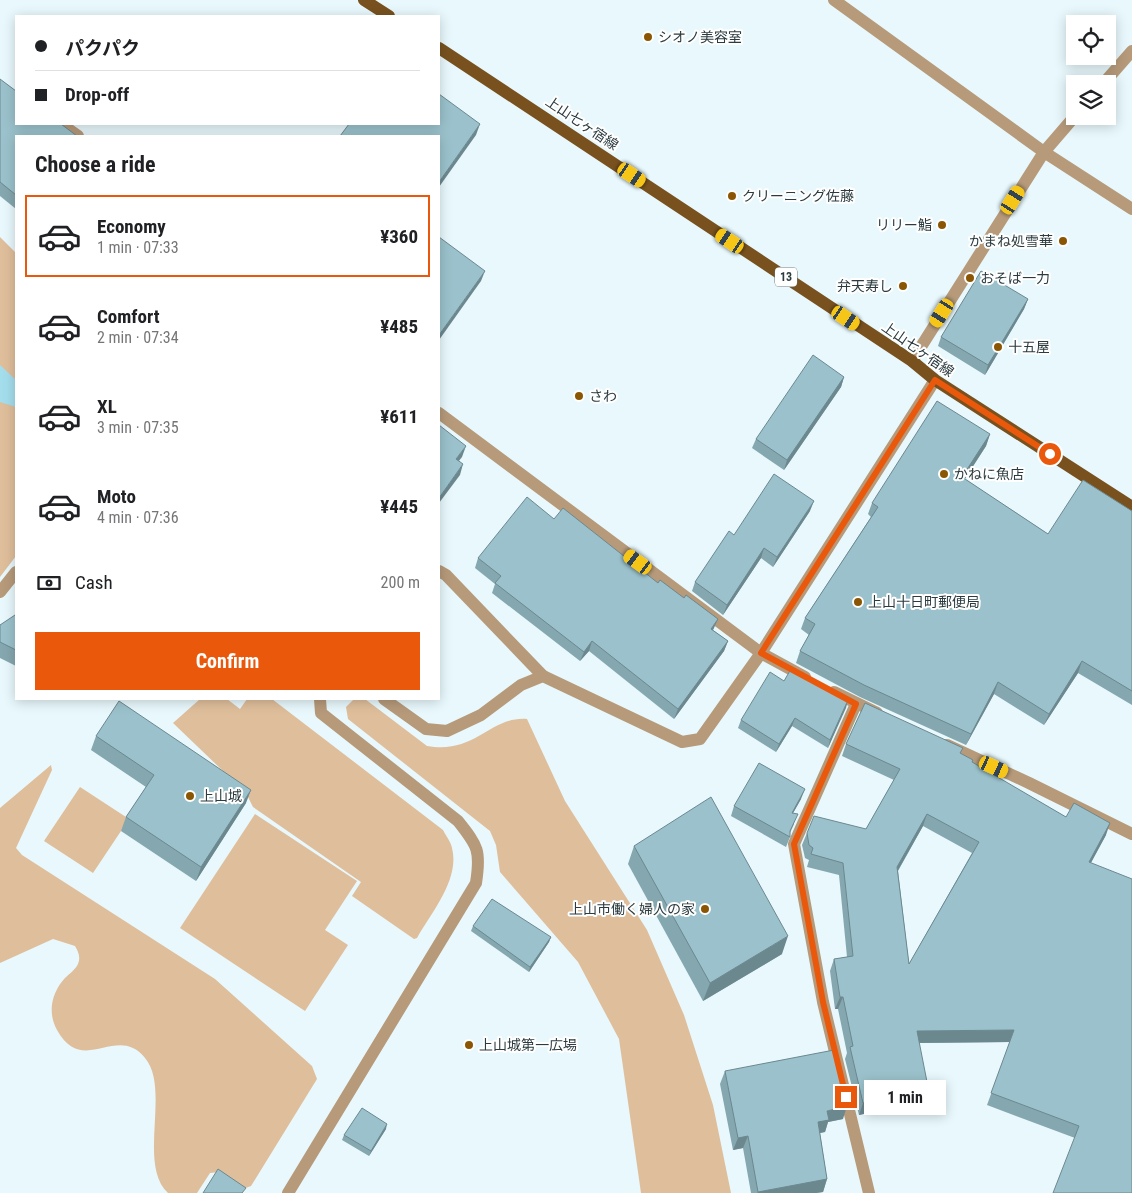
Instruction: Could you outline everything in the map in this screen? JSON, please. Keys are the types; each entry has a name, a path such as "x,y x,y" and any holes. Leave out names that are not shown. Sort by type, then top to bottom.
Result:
{"main road":[{"path":"364,0 388,15"},
{"name":"上山七ヶ宿線","path":"440,49 912,361 935,380 1132,507"}],"street":[{"path":"834,0 1044,152 1132,209"},
{"path":"1111,75 1132,51"},
{"path":"62,125 77,135"},
{"path":"912,361 1044,152 1067,125"},
{"path":"440,572 446,575 543,676 682,742 700,739 761,653 935,380"},
{"path":"440,414 761,653 890,720"},
{"path":"0,592 15,573"},
{"path":"385,700 426,729 447,731 480,715 521,686 543,676"},
{"path":"288,1193 476,883 480,859 472,839 458,821 321,713 320,700"},
{"path":"856,704 794,844 823,1002 869,1193"},
{"path":"934,739 1029,782 1132,834"}],"shaded area":[{"path":"0,237 15,252 15,557 0,577"},
{"path":"199,700 228,700 240,709 246,700 273,700 443,830 452,848 452,871 443,895 417,938 414,939 352,896 361,882 253,807 246,793 173,723"},
{"path":"353,700 366,700 427,746 444,747 458,745 470,741 503,723 527,719 565,801 647,930 684,1015 713,1105 731,1193 641,1193 619,1039 578,962 500,872 496,845 490,831 348,719 346,707"},
{"path":"51,765 52,770 16,848 22,855 215,979 312,1066 317,1079 251,1186 243,1189 219,1172 210,1173 197,1193 168,1193 159,1180 155,1164 155,1088 152,1072 145,1058 134,1049 123,1045 89,1050 78,1049 67,1043 54,1023 52,1002 54,996 65,978 76,968 79,961 79,954 75,946 53,939 0,963 0,808"},
{"path":"80,787 129,819 93,873 44,841"},
{"path":"255,814 357,881 325,930 348,945 305,1011 180,928"}],"water":[{"path":"0,365 15,379 15,407 0,402"}],"building":[{"path":"0,79 15,90 15,125 62,125 76,135 15,135 15,194 0,182"},
{"path":"440,95 480,124 440,181 440,135 341,135 348,125 440,125"},
{"path":"440,238 485,271 440,334"},
{"path":"981,271 1028,299 988,365 941,337"},
{"path":"813,355 844,377 787,460 756,439"},
{"path":"937,401 990,434 962,477 1048,534 1083,480 1132,511 1132,691 1082,661 1049,714 998,682 971,734 864,685 800,651 815,624 805,618 878,507 872,503"},
{"path":"440,426 466,446 456,459 463,464 440,497"},
{"path":"774,474 814,501 777,557 764,548 727,605 695,582 729,531 734,535"},
{"path":"527,497 554,519 563,508 658,583 660,580 684,598 686,595 718,619 711,629 728,641 678,709 592,641 584,652 495,583 501,576 478,558"},
{"path":"15,615 15,650 0,642 0,625"},
{"path":"791,669 848,700 830,740 795,718 779,744 741,720 770,672 784,681"},
{"name":"上山城","path":"119,701 251,790 201,867 126,817 154,775 96,736"},
{"path":"865,703 963,748 960,753 973,760 972,762 1066,817 1074,803 1110,823 1089,862 1132,879 1132,1193 1053,1193 1079,1126 991,1093 1014,1030 917,1031 929,1092 895,1099 894,1096 863,1103 850,1047 853,1046 843,997 840,997 834,959 853,956 843,863 811,854 813,848 809,845 807,833 814,816 866,829 900,769 846,744","holes":["927,814 979,842 909,964 897,867"]},
{"path":"759,763 805,789 792,813 798,814 790,831 790,837 734,806"},
{"name":"上山市働く婦人の家","path":"711,797 788,936 710,983 634,846"},
{"path":"492,899 551,937 530,967 473,926"},
{"path":"834,1050 847,1106 827,1111 829,1120 818,1122 827,1179 758,1192 748,1136 738,1138 725,1071"},
{"path":"362,1108 387,1124 371,1151 344,1135"},
{"path":"218,1169 246,1188 242,1193 203,1193"}],"place":[{"name":"シオノ美容室","path":"648,37"},
{"name":"クリーニング佐藤","path":"732,196"},
{"name":"リリー鮨","path":"942,225"},
{"name":"かまね処雪華","path":"1063,241"},
{"name":"おそば一力","path":"970,278"},
{"name":"弁天寿し","path":"903,286"},
{"name":"十五屋","path":"998,347"},
{"name":"さわ","path":"579,396"},
{"name":"かねに魚店","path":"944,474"},
{"name":"上山十日町郵便局","path":"858,602"},
{"name":"上山城","path":"190,796"},
{"name":"上山市働く婦人の家","path":"705,909"},
{"name":"上山城第一広場","path":"469,1045"}],"route":[{"path":"846,1097 823,1002 794,844 856,704 761,653 935,380 1050,454"}]}
